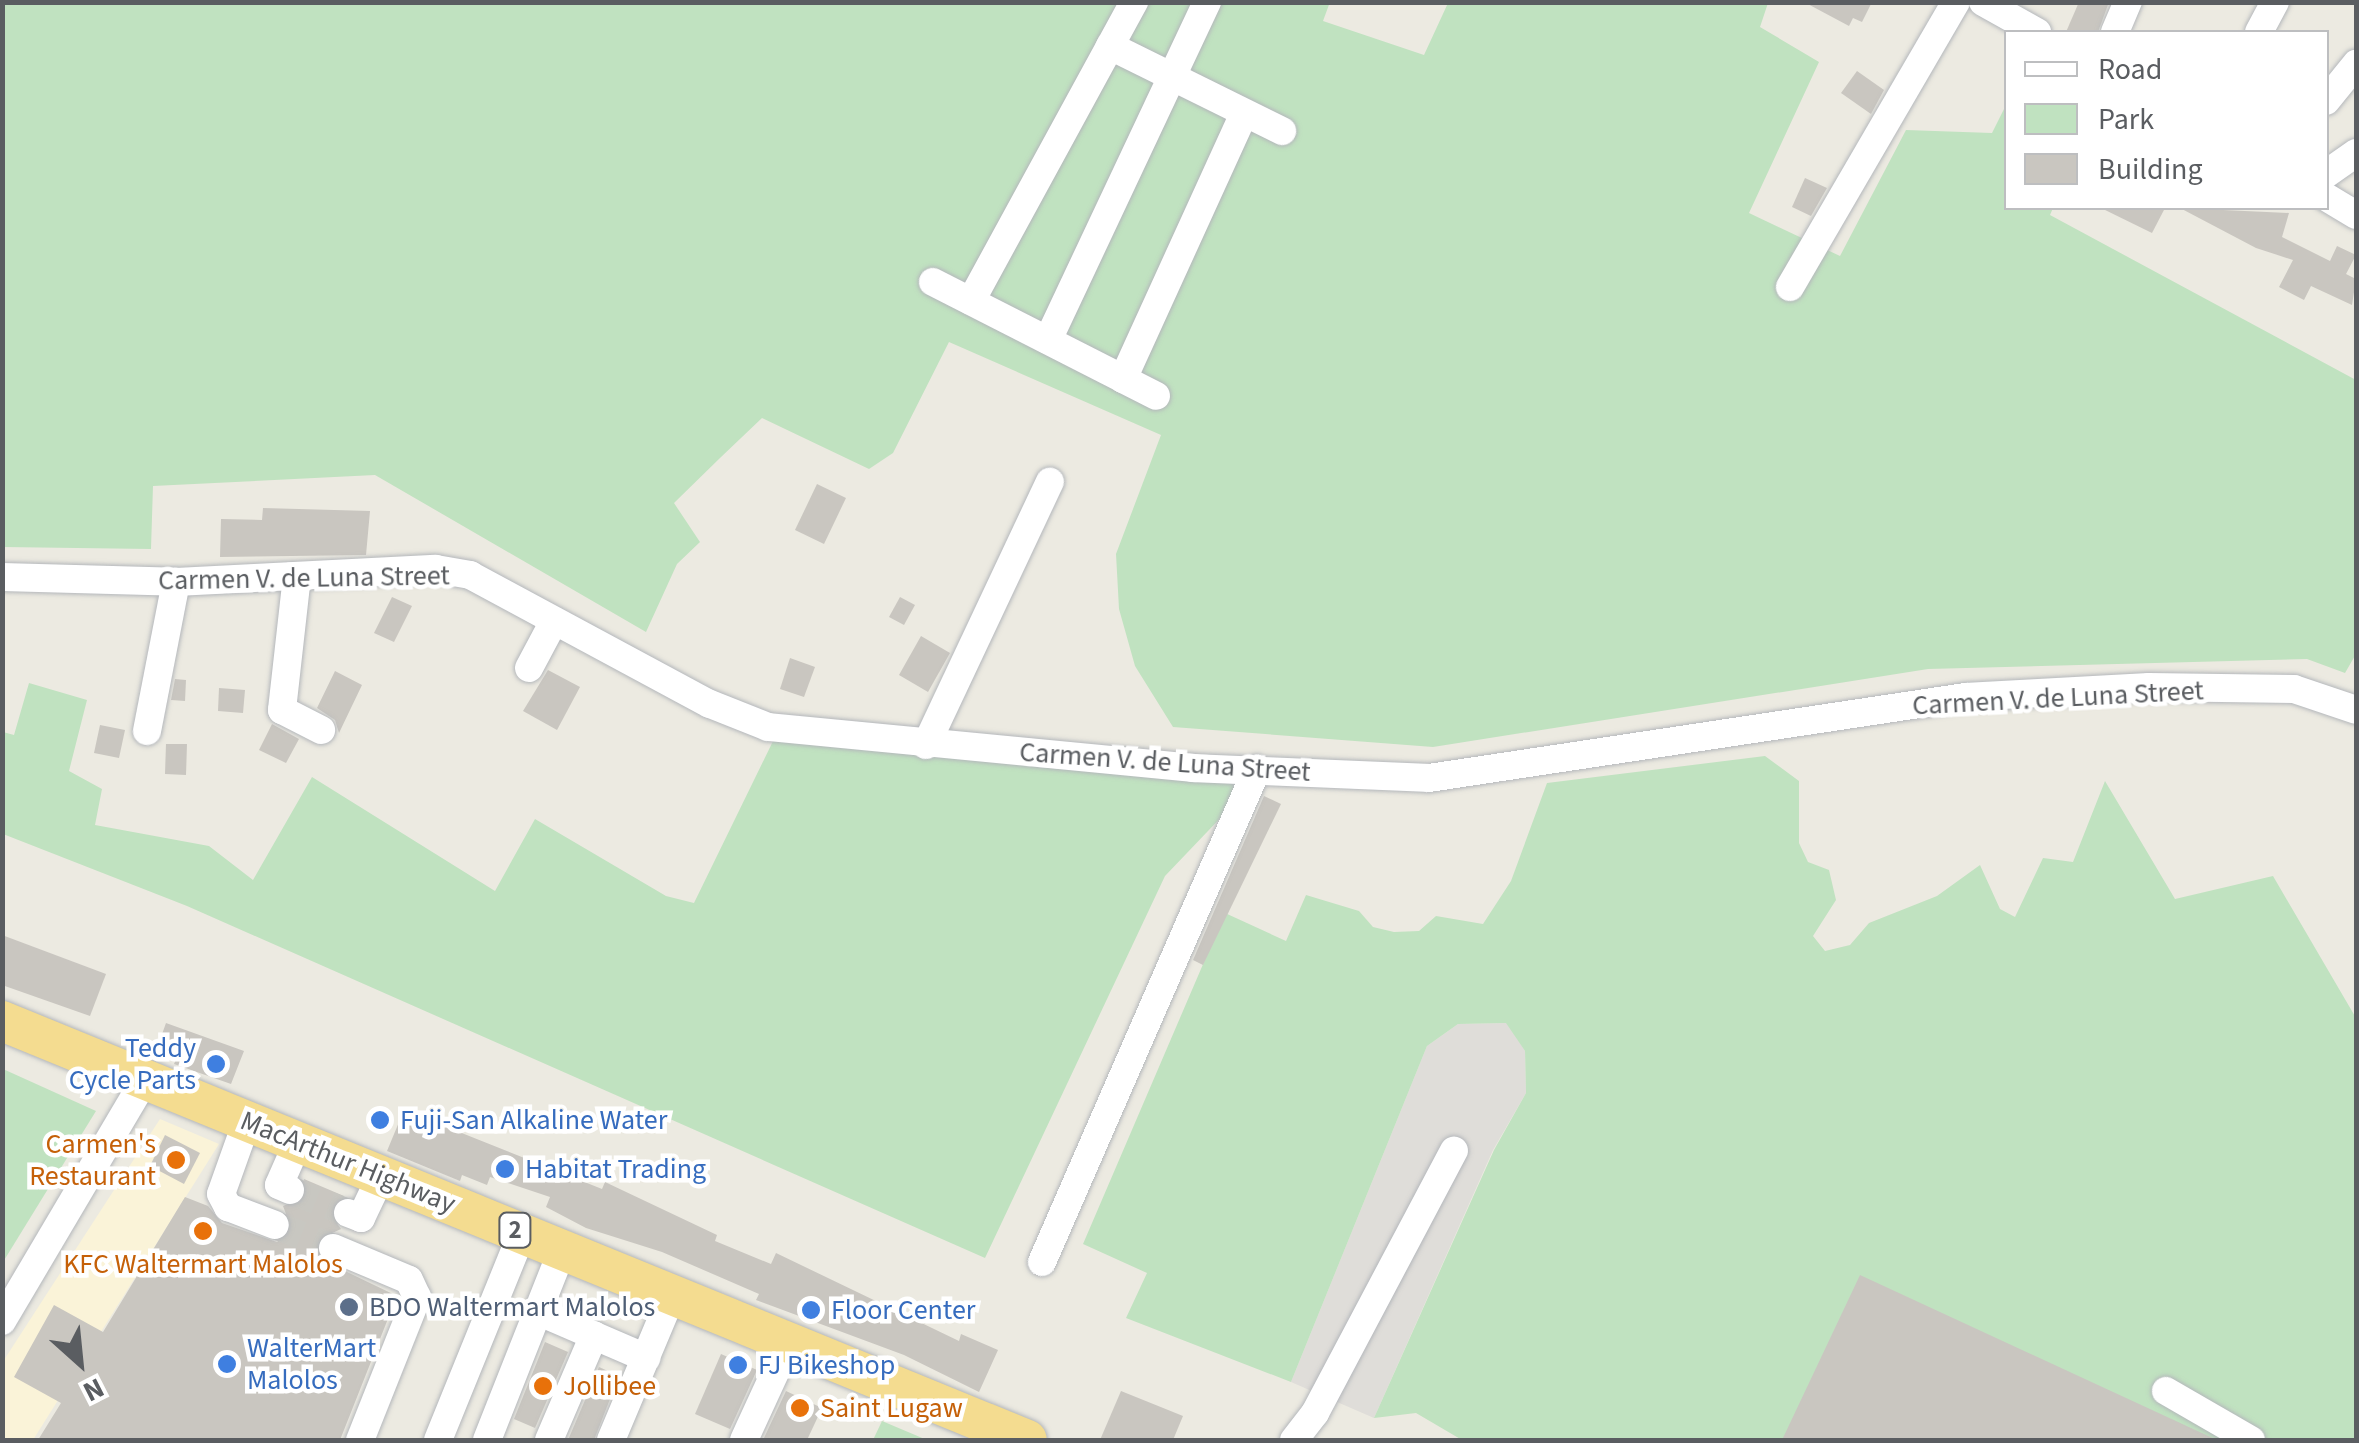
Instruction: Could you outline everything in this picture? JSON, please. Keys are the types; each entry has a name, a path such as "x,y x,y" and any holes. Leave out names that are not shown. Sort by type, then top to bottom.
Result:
{"highway":[{"name":"MacArthur Highway","path":"2,1020 1027,1440"}],"street":[{"path":"971,302 1134,2"},
{"path":"1048,340 1207,2"},
{"path":"1790,288 1956,2"},
{"path":"1982,2 2033,30"},
{"path":"2117,30 2128,2"},
{"path":"2260,30 2275,2"},
{"path":"1110,46 1172,80 1282,130"},
{"path":"2329,97 2356,64"},
{"path":"1123,379 1244,114"},
{"path":"2329,172 2356,153"},
{"path":"2329,199 2356,214"},
{"path":"933,282 1156,396"},
{"path":"926,745 1050,482"},
{"name":"Carmen V. de Luna Street","path":"2,577 176,582 436,568 470,575 710,704 768,727 926,745 1258,769 1429,778 1965,697 2057,692 2294,689 2356,710"},
{"path":"297,576 282,710 321,730"},
{"path":"147,731 176,582"},
{"path":"529,668 554,622"},
{"path":"1042,1262 1258,769"},
{"path":"2,1321 145,1080"},
{"path":"247,1121 221,1194 228,1206 275,1225"},
{"path":"290,1190 279,1185 298,1142"},
{"path":"1294,1440 1315,1414 1454,1150"},
{"path":"348,1213 362,1218 381,1176"},
{"path":"438,1440 522,1233"},
{"path":"333,1248 409,1280 417,1297 360,1440"},
{"path":"487,1440 563,1248"},
{"path":"610,1440 672,1296"},
{"path":"537,1311 646,1358"},
{"path":"549,1440 594,1335"},
{"path":"744,1440 788,1342"},
{"path":"2166,1391 2252,1440"}],"shaded area":[{"path":"1507,1023 1525,1051 1526,1093 1493,1150 1374,1418 1291,1382 1427,1046 1458,1024"},
{"path":"160,1119 219,1144 33,1440 3,1440 2,1363"}],"green space":[{"path":"1330,2 1323,21 1424,55 1448,3 1768,3 1760,27 1819,62 1749,213 1840,256 1906,130 1992,133 2004,109 2004,210 2052,210 2050,215 2356,380 2356,654 2345,673 2307,659 1928,669 1433,747 1173,727 1135,666 1119,609 1116,554 1161,435 949,342 893,453 869,469 762,418 720,458 674,503 700,542 677,564 646,632 375,475 153,486 151,549 3,547 3,3"},
{"path":"29,683 87,700 69,771 102,789 95,825 209,846 253,880 312,777 495,891 535,819 666,896 694,903 775,737 1240,772 1229,809 1165,876 985,1258 187,906 3,834 3,732 14,735"},
{"path":"1765,756 1799,781 1799,843 1808,862 1829,870 1836,900 1813,936 1825,951 1850,945 1869,923 1937,896 1980,865 2000,909 2015,917 2043,858 2073,862 2105,781 2175,899 2273,876 2356,1018 2356,1440 1462,1440 1416,1413 1374,1418 1494,1150 1526,1093 1525,1051 1506,1023 1458,1024 1427,1046 1291,1382 1126,1318 1147,1273 1083,1244 1225,913 1286,941 1306,895 1359,911 1373,927 1394,932 1419,931 1436,916 1483,924 1511,881 1547,783"},
{"path":"3,1069 96,1111 3,1262"},
{"path":"882,1421 927,1440 873,1440"}],"building":[{"path":"1804,2 1872,2 1862,22 1853,18 1849,26"},
{"path":"2079,2 2109,2 2099,30 2067,30"},
{"path":"1857,71 1884,90 1871,114 1841,93"},
{"path":"1805,178 1827,188 1811,216 1792,207"},
{"path":"2105,210 2164,210 2152,233"},
{"path":"2184,210 2289,213 2282,237 2330,261 2337,246 2356,255 2346,274 2356,279 2352,305 2311,286 2304,300 2279,287 2293,260 2256,248"},
{"path":"817,484 846,498 824,544 795,530"},
{"path":"263,508 370,511 366,555 220,557 221,519 262,520"},
{"path":"392,597 412,606 394,642 374,633"},
{"path":"900,597 915,605 904,625 889,617"},
{"path":"921,636 950,653 928,692 899,675"},
{"path":"790,658 815,667 804,697 780,689"},
{"path":"548,670 580,687 557,730 523,711"},
{"path":"335,671 362,685 339,733 335,720 317,708"},
{"path":"175,679 186,680 185,701 171,700"},
{"path":"219,688 245,690 243,713 218,711"},
{"path":"272,724 299,739 286,763 259,750"},
{"path":"100,725 125,730 119,758 94,753"},
{"path":"166,744 187,744 186,775 165,774"},
{"path":"1264,796 1281,804 1203,965 1193,960"},
{"path":"2,935 106,974 90,1016 2,985"},
{"path":"166,1023 244,1051 231,1084 174,1064 178,1055 157,1048"},
{"path":"404,1110 602,1189 605,1182 717,1235 715,1241 771,1264 776,1253 959,1341 961,1334 998,1350 979,1392 904,1355 756,1300 759,1294 662,1252 586,1228 546,1207 550,1197 490,1177 487,1185 462,1175 460,1181 387,1151"},
{"path":"165,1135 200,1153 184,1184 150,1166"},
{"name":"WalterMart Malolos","path":"304,1179 344,1196 331,1215 341,1229 317,1240 320,1259 397,1296 340,1440 38,1440 61,1403 14,1377 54,1305 103,1332 185,1197 208,1206 222,1223 277,1242 292,1230 283,1206 306,1196"},
{"path":"1860,1275 2217,1440 1782,1440"},
{"path":"545,1342 568,1352 535,1428 514,1419"},
{"path":"721,1354 757,1370 730,1429 695,1414"},
{"path":"599,1367 619,1376 594,1440 568,1440"},
{"path":"786,1391 822,1408 807,1440 763,1440"},
{"path":"1121,1391 1183,1416 1173,1440 1100,1440"}],"tunnel":[{"path":"290,1190 348,1213"},
{"path":"275,1225 333,1248"}],"place":[{"name":"Teddy Cycle Parts","path":"216,1064"},
{"name":"Fuji-San Alkaline Water","path":"380,1120"},
{"name":"Carmen's Restaurant","path":"176,1160"},
{"name":"Habitat Trading","path":"505,1169"},
{"name":"KFC Waltermart Malolos","path":"203,1231"},
{"name":"BDO Waltermart Malolos","path":"349,1307"},
{"name":"Floor Center","path":"811,1310"},
{"name":"WalterMart Malolos","path":"227,1364"},
{"name":"FJ Bikeshop","path":"738,1365"},
{"name":"Jollibee","path":"543,1386"},
{"name":"Saint Lugaw","path":"800,1408"}]}
